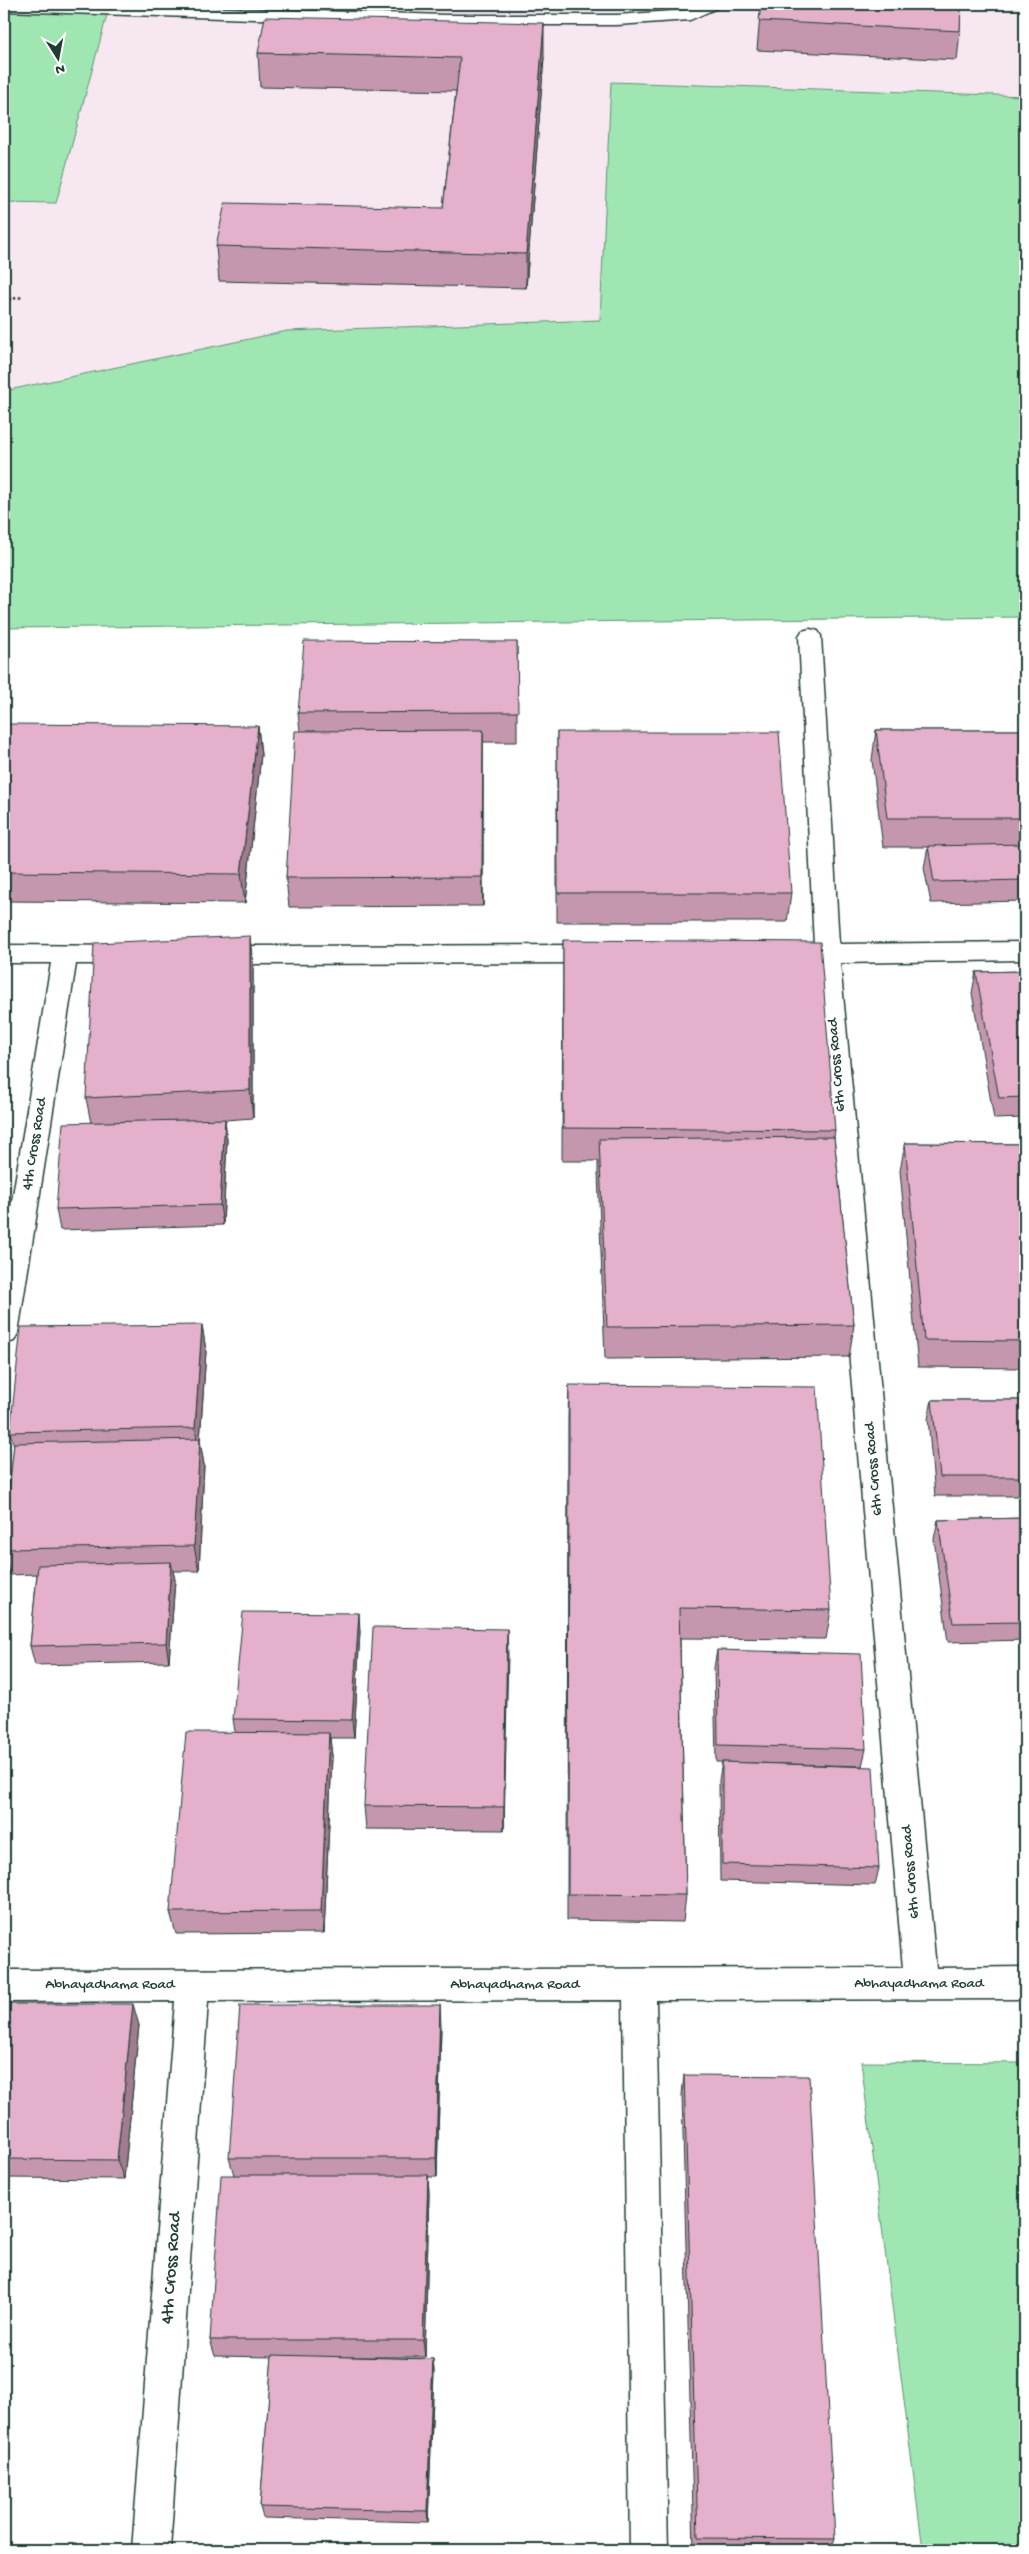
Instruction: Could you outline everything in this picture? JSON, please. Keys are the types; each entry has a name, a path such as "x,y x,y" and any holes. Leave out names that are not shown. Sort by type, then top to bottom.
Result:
{"street":[{"path":"4,6 445,20 617,20 690,15 711,4"},
{"name":"6th Cross Road","path":"810,636 827,954 921,1984"},
{"path":"787,954 1025,951"},
{"path":"4,954 154,955"},
{"path":"194,954 619,954"},
{"name":"4th Cross Road","path":"4,1333 65,955"},
{"name":"Abhayadhama Road","path":"4,1986 1025,1983"},
{"path":"639,1984 648,2550"},
{"name":"4th Cross Road","path":"151,2550 193,1985"}],"path":[{"path":"4,300 23,297"}],"shaded area":[{"path":"4,4 1025,4 1025,96 611,82 601,321 287,331 4,391"}],"green space":[{"path":"4,4 110,4 56,203 4,202"},
{"path":"611,82 1025,96 1025,617 6,628 4,640 4,391 287,331 600,320"},
{"path":"861,2062 1025,2063 1025,2550 923,2550"}],"building":[{"path":"761,4 961,4 960,31 759,21"},
{"path":"265,17 544,23 526,254 216,246 225,203 443,208 460,58 258,53"},
{"path":"304,641 517,642 518,712 298,713"},
{"path":"8,724 258,726 241,874 4,872 4,748"},
{"path":"483,730 482,877 286,878 295,731"},
{"path":"876,730 1025,730 1025,818 887,818"},
{"path":"557,732 779,732 791,893 558,893"},
{"path":"1025,844 1025,880 934,882 928,846"},
{"path":"250,936 250,1090 86,1098 94,943"},
{"path":"563,940 820,942 835,1130 563,1128"},
{"path":"1025,971 1025,1097 999,1098 976,972"},
{"path":"225,1119 220,1205 56,1209 63,1123"},
{"path":"834,1137 854,1325 607,1327 599,1139"},
{"path":"905,1143 1025,1144 1025,1341 924,1340"},
{"path":"202,1325 195,1428 10,1432 21,1327"},
{"path":"569,1385 817,1387 831,1610 679,1608 686,1895 568,1894"},
{"path":"932,1400 1025,1400 1025,1477 940,1477"},
{"path":"200,1439 194,1546 4,1549 14,1443"},
{"path":"1025,1518 1025,1622 953,1623 938,1520"},
{"path":"171,1562 166,1643 30,1646 38,1565"},
{"path":"243,1612 359,1613 352,1720 233,1719"},
{"path":"373,1627 507,1629 504,1807 364,1806"},
{"path":"717,1650 861,1654 866,1749 718,1745"},
{"path":"186,1732 329,1733 321,1911 170,1912"},
{"path":"722,1762 873,1767 879,1868 722,1864"},
{"path":"4,2004 133,2004 117,2160 4,2159"},
{"path":"240,2005 440,2005 436,2158 229,2158"},
{"path":"684,2075 809,2076 835,2539 698,2538"},
{"path":"221,2175 428,2175 423,2340 210,2340"},
{"path":"272,2355 433,2359 427,2511 260,2507"}]}
